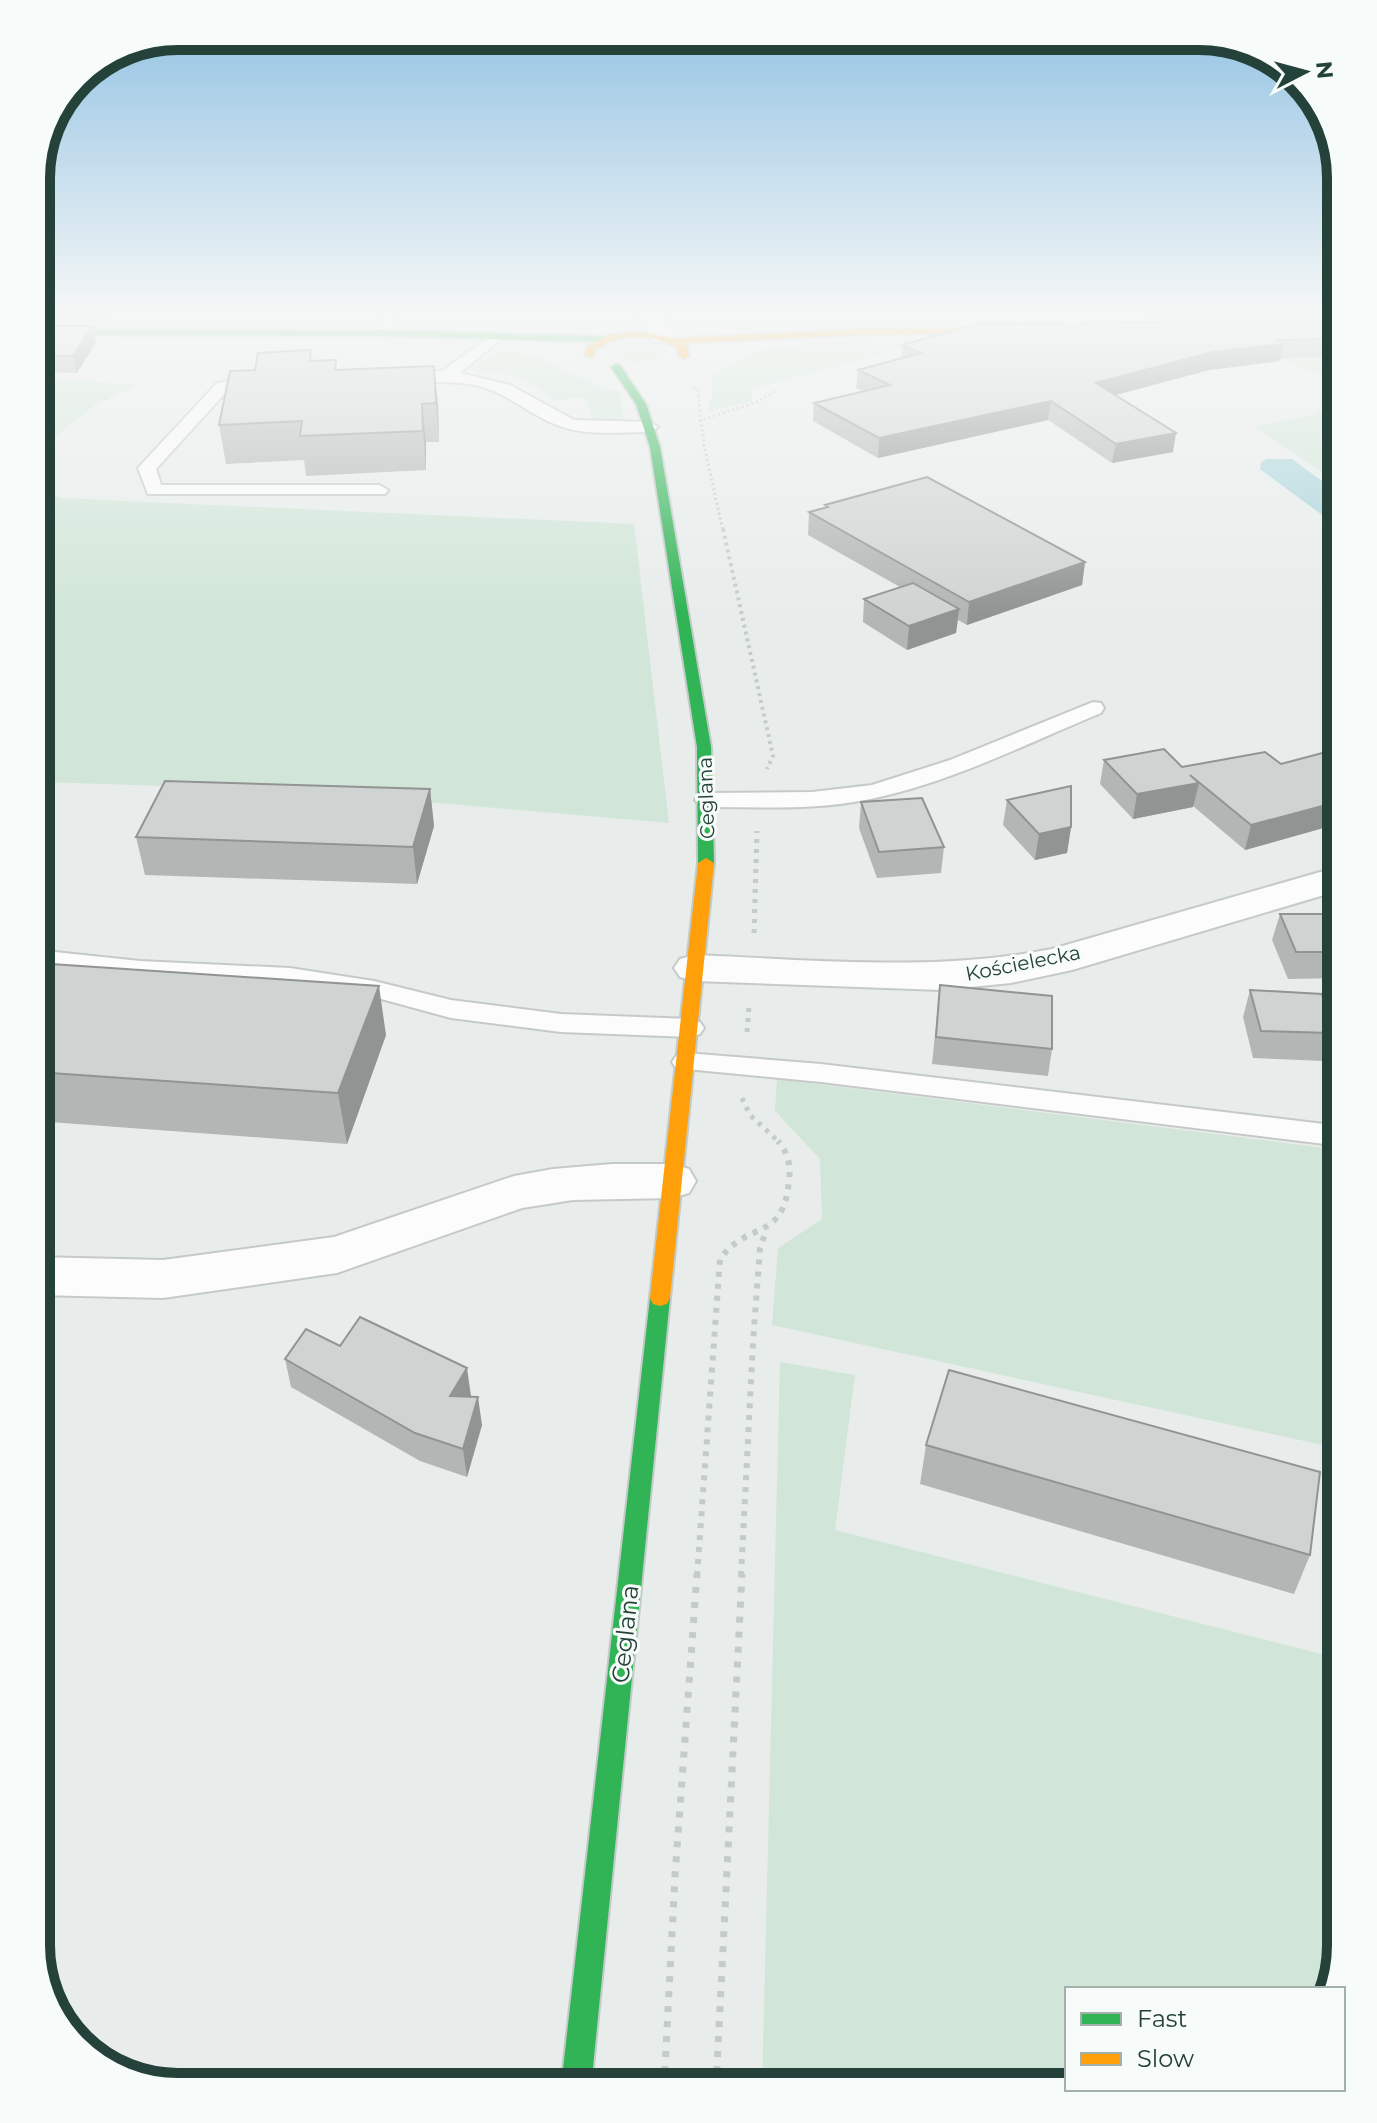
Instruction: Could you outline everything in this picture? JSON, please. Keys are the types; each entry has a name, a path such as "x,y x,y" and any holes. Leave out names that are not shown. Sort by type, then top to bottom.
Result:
{"street":[{"name":"Ceglana","path":"577,2073 707,851 707,800 700,714 645,415"},
{"name":"Ceglana","path":"649,422 650,415"},
{"name":"Kościelecka","path":"695,968 908,977 985,973 1057,961 1327,882"},
{"path":"50,1276 163,1279 337,1255 544,1185 574,1181 672,1181"}],"lane":[{"path":"196,415 147,468 154,490 379,490"},
{"path":"548,415 573,425 649,422"},
{"path":"707,800 814,799 872,792 948,767 1093,708"},
{"path":"50,959 140,969 290,976 374,989 451,1009 561,1023 690,1028"},
{"path":"686,1062 745,1066 1327,1134"}],"path":[{"path":"699,415 773,756 755,800"},
{"path":"699,421 717,415"},
{"path":"665,2073 675,1876 720,1259 731,1244 747,1234 766,1231 781,1220 790,1167 785,1148 743,1107 745,1066"},
{"path":"717,2073 753,1343 760,1248 766,1231"}],"green space":[{"path":"50,415 82,415 50,437"},
{"path":"591,415 624,416 621,420 593,420"},
{"path":"1327,415 1327,475 1253,426"},
{"path":"50,493 60,498 634,524 669,823 288,790 50,782"},
{"path":"777,1079 1327,1148 1327,1446 772,1325 778,1248 822,1219 820,1159 775,1111"},
{"path":"780,1362 855,1375 835,1530 1327,1655 1327,1945 1320,1987 1065,1987 1065,2073 762,2073"}],"water":[{"path":"1267,459 1292,459 1327,485 1327,519 1260,469 1261,462"}],"building":[{"path":"221,415 422,415 423,431 300,436 302,421 219,425"},
{"path":"836,415 986,415 879,438"},
{"path":"1072,415 1147,415 1176,433 1116,444"},
{"path":"927,477 1085,562 969,602 809,512"},
{"path":"913,583 959,609 909,626 864,599"},
{"path":"1164,749 1182,767 1265,752 1281,764 1327,752 1327,805 1251,825 1190,775 1199,783 1137,794 1104,760"},
{"path":"165,781 430,789 413,847 136,837"},
{"path":"1071,786 1071,827 1039,834 1007,800"},
{"path":"922,798 944,847 879,852 861,802"},
{"path":"1280,914 1327,914 1327,952 1296,952"},
{"path":"50,964 379,986 338,1093 50,1073"},
{"path":"940,985 1052,996 1052,1049 936,1037"},
{"path":"1250,990 1322,994 1327,1014 1327,1033 1261,1031"},
{"path":"360,1317 467,1368 450,1396 478,1397 463,1449 415,1433 285,1359 306,1329 340,1346"},
{"path":"949,1370 1320,1472 1310,1555 926,1445"}],"traffic: fast":[{"path":"645,415 655,447 704,747 706,863"},
{"path":"577,2073 660,1298"}],"traffic: slow":[{"path":"660,1298 706,863"}]}
